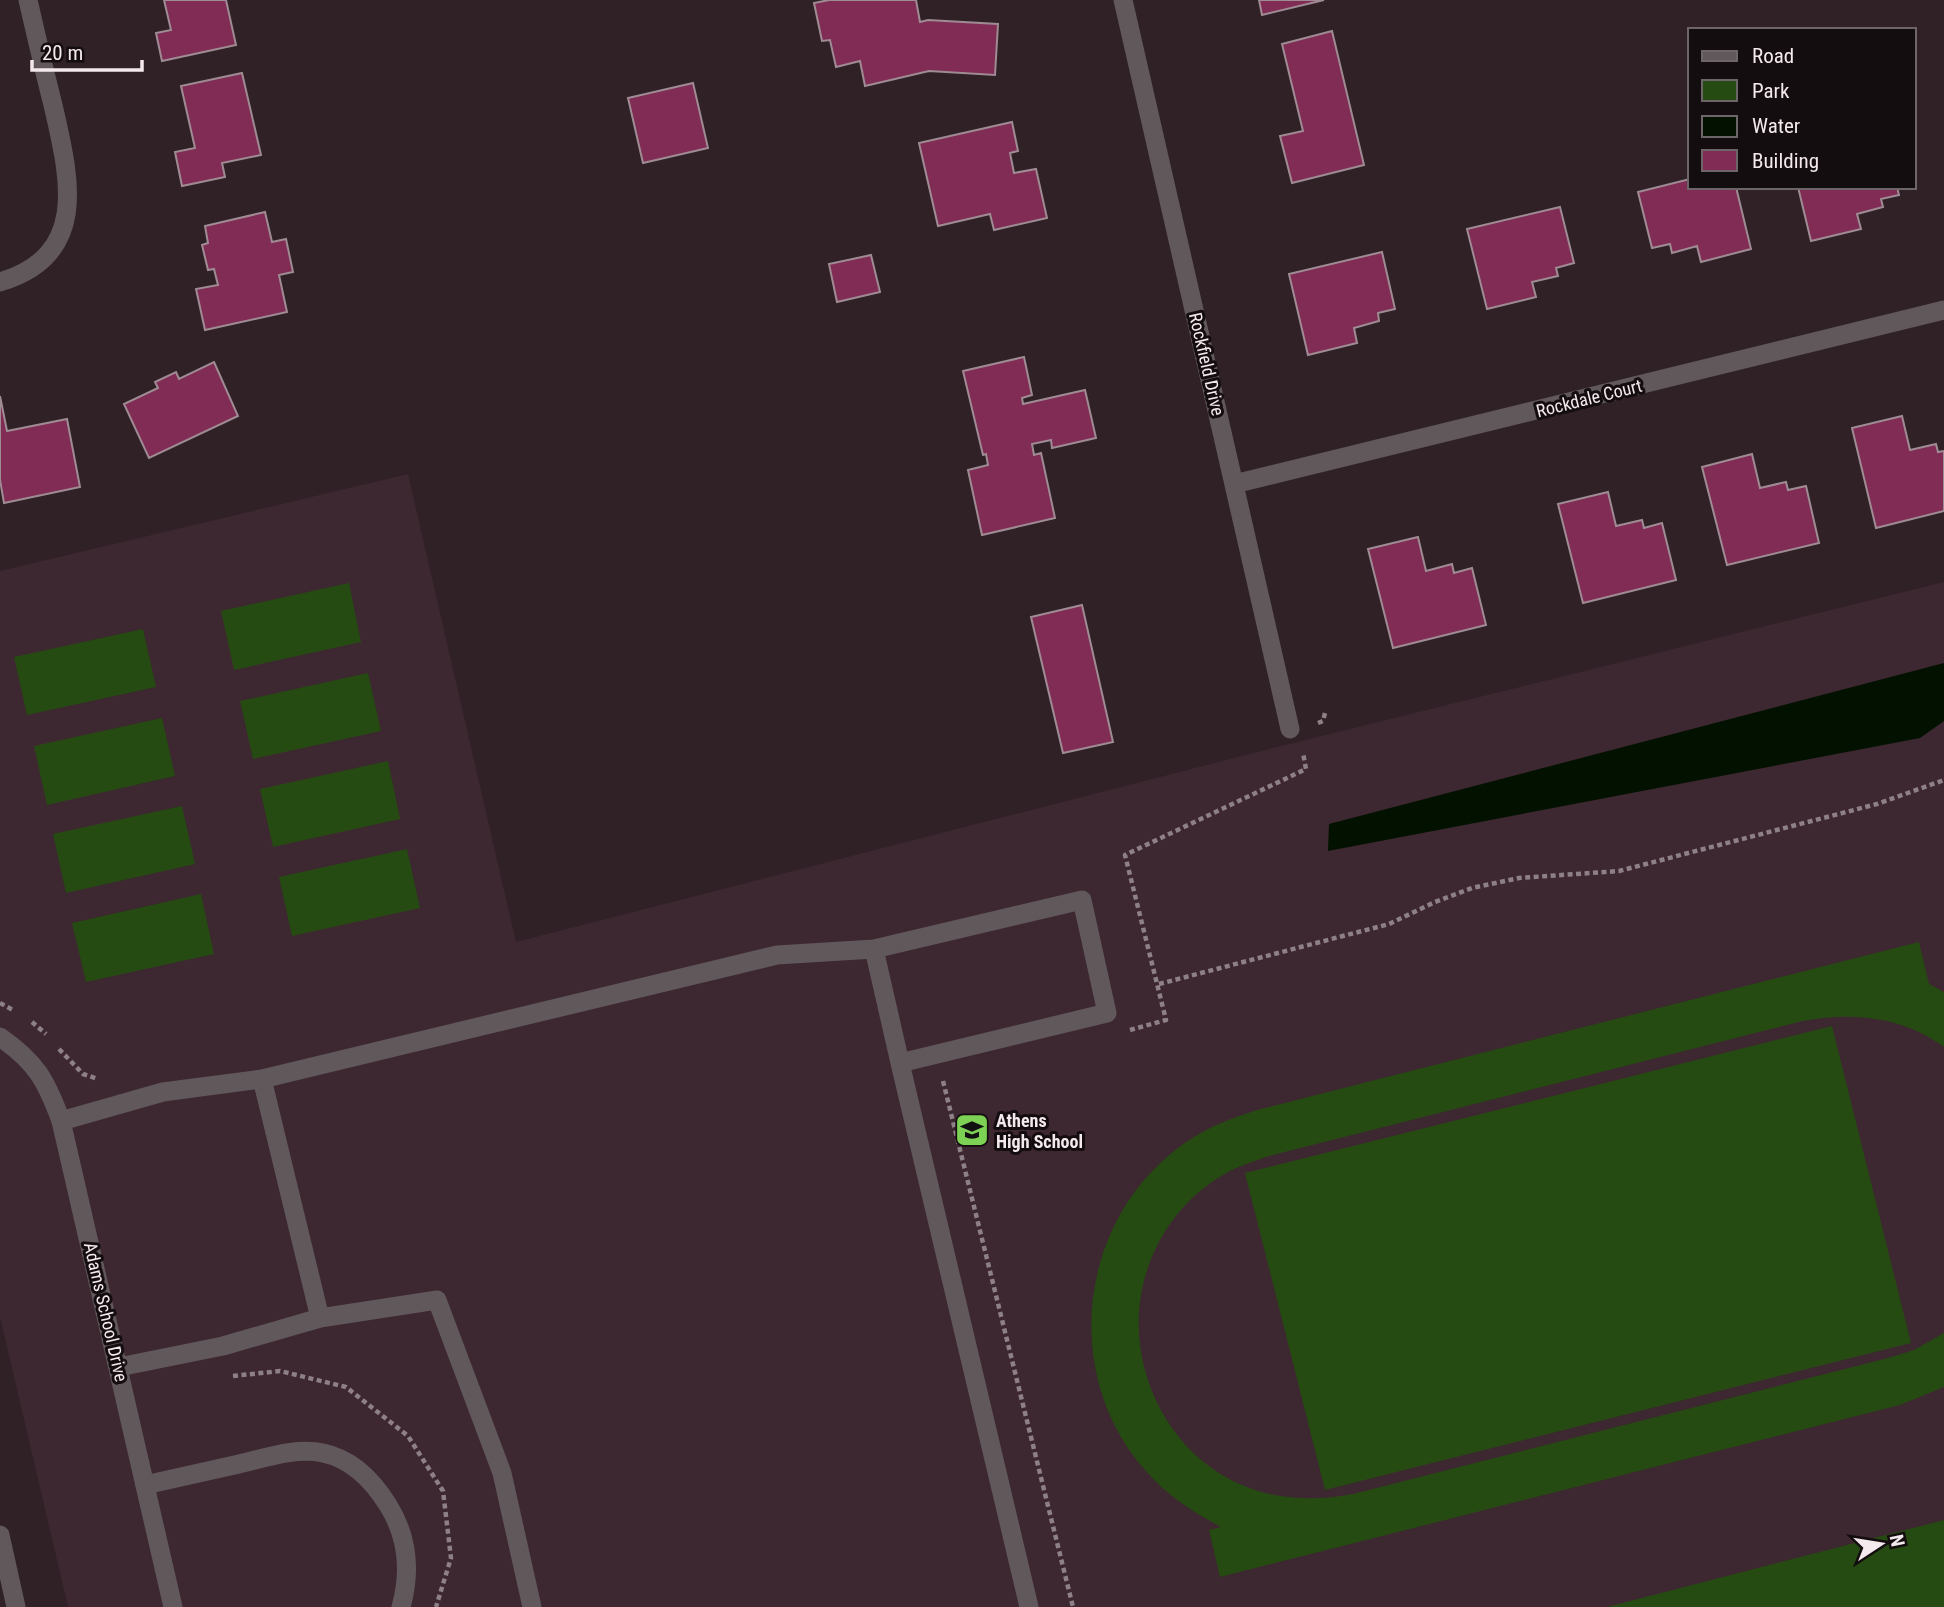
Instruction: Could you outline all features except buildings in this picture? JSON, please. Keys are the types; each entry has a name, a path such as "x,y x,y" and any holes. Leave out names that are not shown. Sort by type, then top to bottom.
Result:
{"street":[{"path":"0,282 30,268 50,252 64,228 69,200 67,165 28,0"},
{"name":"Rockfield Drive","path":"1123,0 1290,729"},
{"name":"Rockdale Court","path":"1234,484 1944,310"},
{"path":"61,1121 163,1091 262,1079 777,955 874,949 1082,900 1107,1013 900,1063"},
{"path":"874,949 1029,1607"},
{"name":"Adams School Drive","path":"0,1037 23,1053 41,1075 61,1121 173,1607"},
{"path":"262,1079 320,1318"},
{"path":"119,1367 223,1346 320,1318 437,1300 502,1473 533,1607"},
{"path":"145,1485 290,1453 321,1452 340,1459 358,1469 376,1487 399,1525 408,1564 406,1590 401,1607"},
{"path":"0,1535 16,1607"}],"path":[{"path":"1127,1030 1166,1020 1125,855 1306,769 1302,749"},
{"path":"1159,984 1389,924 1472,888 1519,878 1619,871 1877,804 1944,780"},
{"path":"0,1003 40,1027 49,1037"},
{"path":"58,1047 83,1074 103,1080"},
{"path":"942,1078 1073,1607"}],"shaded area":[{"name":"Athens High School","path":"408,474 516,942 1277,747 1944,582 1944,1607 68,1607 0,1317 0,571"}],"green space":[{"path":"349,583 361,642 234,670 221,611"},
{"path":"143,629 156,687 27,715 14,657"},
{"path":"368,673 381,731 253,759 240,701"},
{"path":"162,718 175,776 47,805 34,746"},
{"path":"388,761 400,819 273,847 260,789"},
{"path":"182,806 195,864 66,893 53,834"},
{"path":"407,849 420,908 292,936 279,877"},
{"path":"201,894 214,954 86,982 72,923"},
{"path":"1919,942 1929,984 1944,992 1944,1047 1911,1029 1876,1019 1840,1017 1803,1021 1269,1156 1220,1177 1192,1198 1176,1216 1157,1246 1143,1284 1139,1323 1143,1362 1156,1399 1176,1433 1203,1461 1236,1482 1275,1495 1295,1498 1353,1494 1888,1358 1914,1350 1944,1333 1944,1387 1900,1405 1220,1577 1209,1530 1221,1527 1190,1509 1162,1487 1145,1470 1117,1430 1100,1386 1092,1339 1094,1293 1105,1247 1126,1205 1156,1168 1194,1137 1257,1110"},
{"path":"1832,1026 1911,1343 1325,1490 1245,1173"},
{"path":"1944,1520 1944,1607 1607,1607"}],"water":[{"path":"1944,663 1944,721 1920,738 1328,851 1329,824"}],"place":[{"name":"Athens High School","path":"972,1130"}]}
